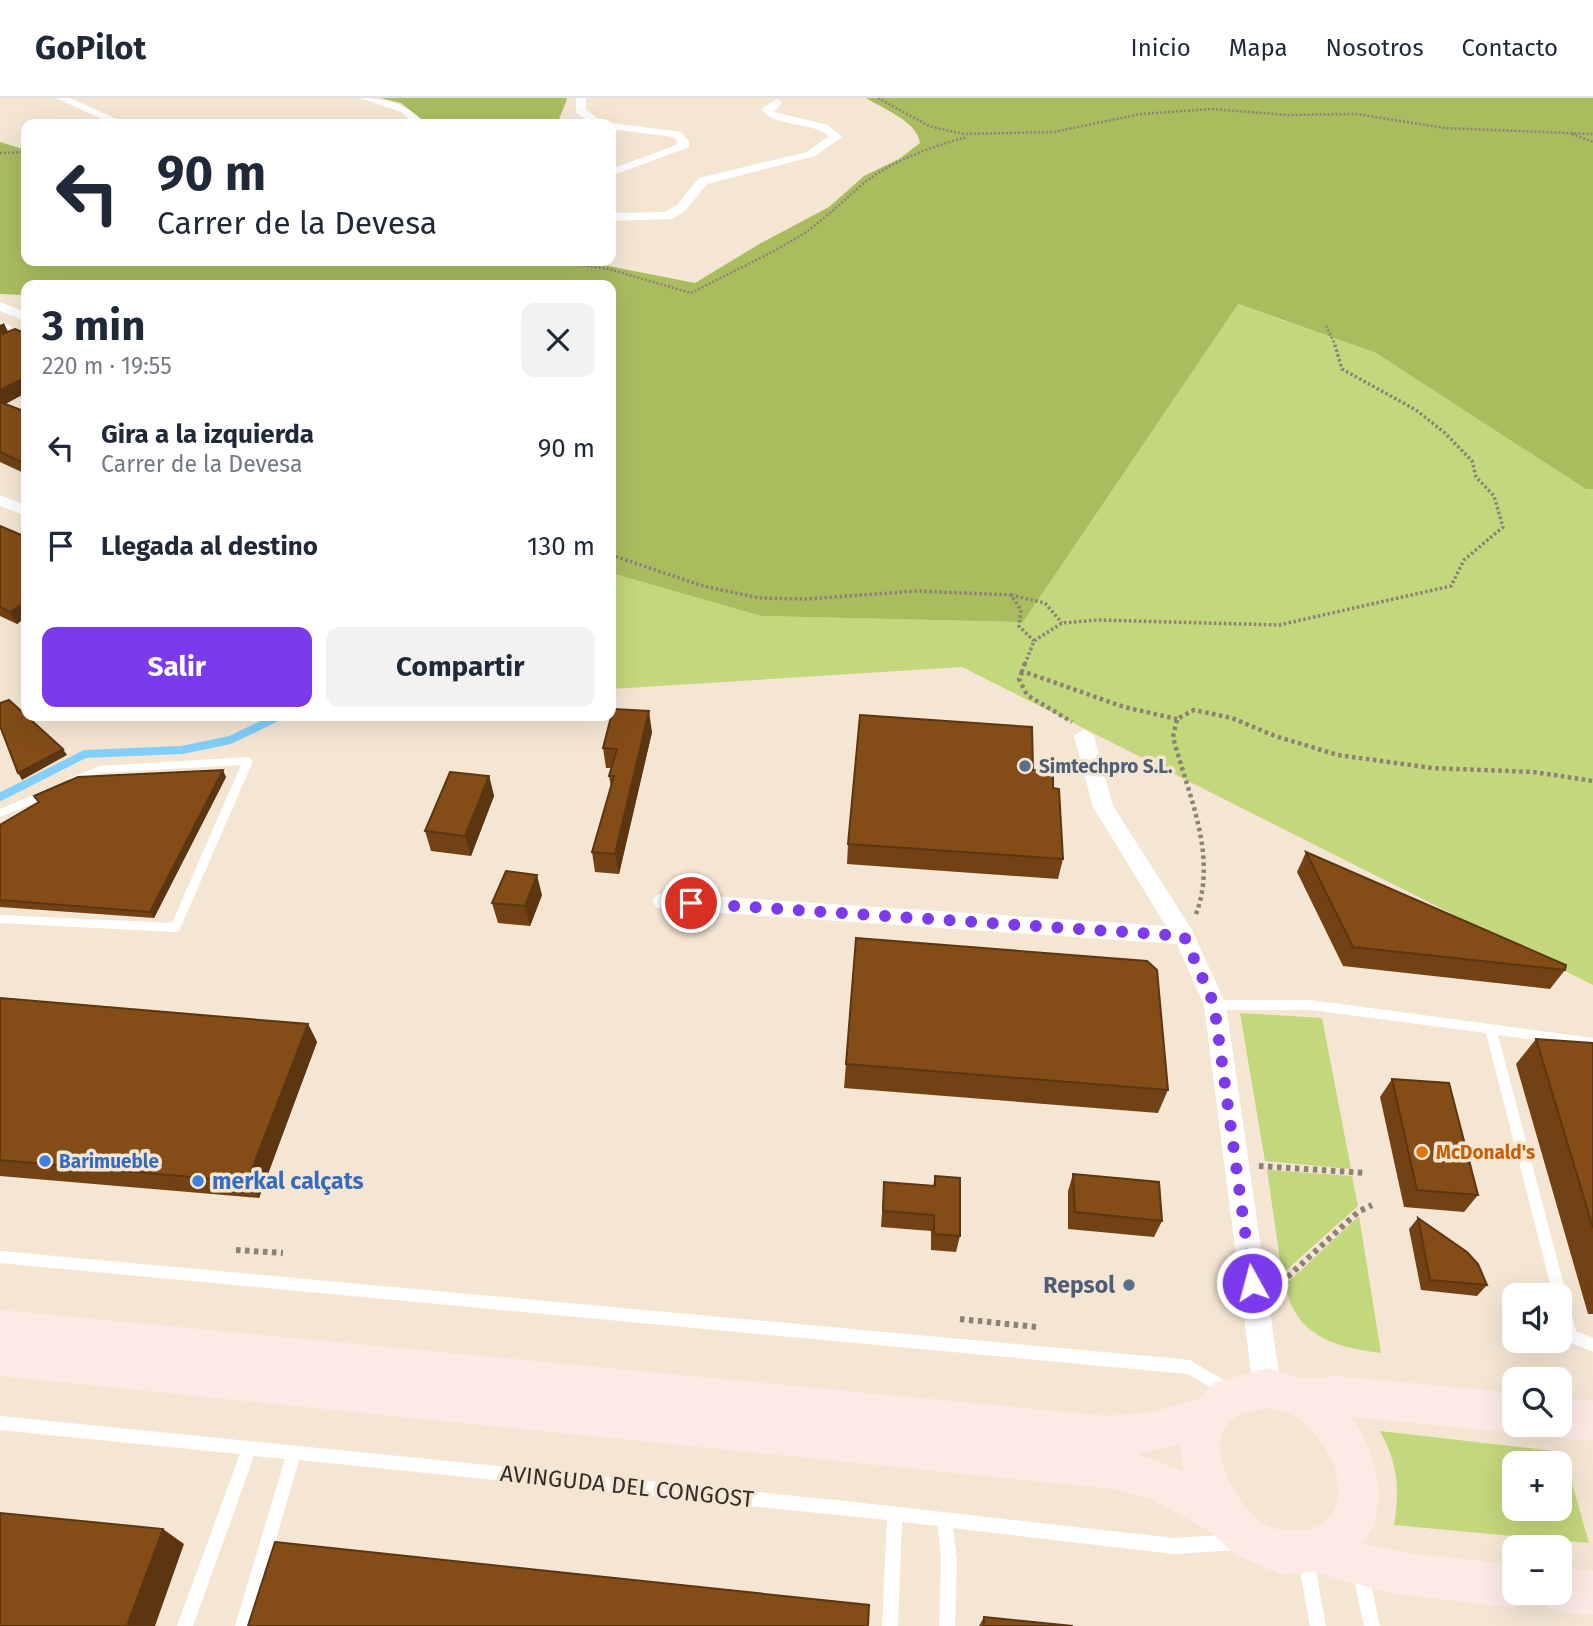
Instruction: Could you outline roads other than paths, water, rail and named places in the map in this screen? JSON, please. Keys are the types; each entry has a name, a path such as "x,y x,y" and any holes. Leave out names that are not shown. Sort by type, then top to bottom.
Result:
{"main road":[{"path":"0,1329 1108,1436 1153,1433 1253,1399 1338,1396 1502,1412"},
{"name":"AVINGUDA DEL CONGOST","path":"0,1356 1114,1468 1159,1481 1278,1551 1331,1551 1409,1576 1502,1585"},
{"path":"1238,1528 1207,1488 1200,1462 1201,1437 1253,1399"},
{"path":"1253,1399 1334,1425 1355,1461 1359,1499 1331,1551"},
{"path":"1572,1419 1593,1421"},
{"path":"1572,1591 1593,1593"}],"street":[{"path":"61,98 110,119"},
{"path":"365,98 405,110 415,119"},
{"path":"582,98 580,111 593,119"},
{"path":"616,217 668,215 681,208 703,181 802,157 831,143 836,137 832,131 821,126 770,114 766,109 777,102"},
{"path":"616,127 677,134 683,141 683,147 616,171"},
{"path":"0,306 21,315"},
{"path":"0,500 21,509"},
{"path":"1084,736 1103,807 1184,936 1214,1004 1253,1399"},
{"path":"664,901 1184,936"}],"lane":[{"path":"0,323 9,327"},
{"path":"0,813 99,770 248,761 175,928 0,919"},
{"path":"1214,1004 1311,1005 1593,1043"},
{"path":"1490,1028 1570,1335 1593,1345"},
{"path":"0,1257 1189,1367 1253,1399"},
{"name":"AVINGUDA DEL CONGOST","path":"0,1423 895,1514 1174,1546 1238,1528"},
{"path":"185,1626 250,1448"},
{"path":"243,1626 294,1453"},
{"path":"890,1626 895,1514"},
{"path":"945,1520 949,1560 947,1626"},
{"path":"1318,1626 1331,1551"},
{"path":"1331,1551 1372,1626"}],"waterway":[{"path":"0,797 85,754 182,750 230,740 270,721"}],"place":[{"name":"Simtechpro S.L.","path":"1025,766"},
{"name":"McDonald's","path":"1422,1152"},
{"name":"Barimueble","path":"45,1161"},
{"name":"merkal calçats","path":"198,1181"},
{"name":"Repsol","path":"1129,1285"}]}
